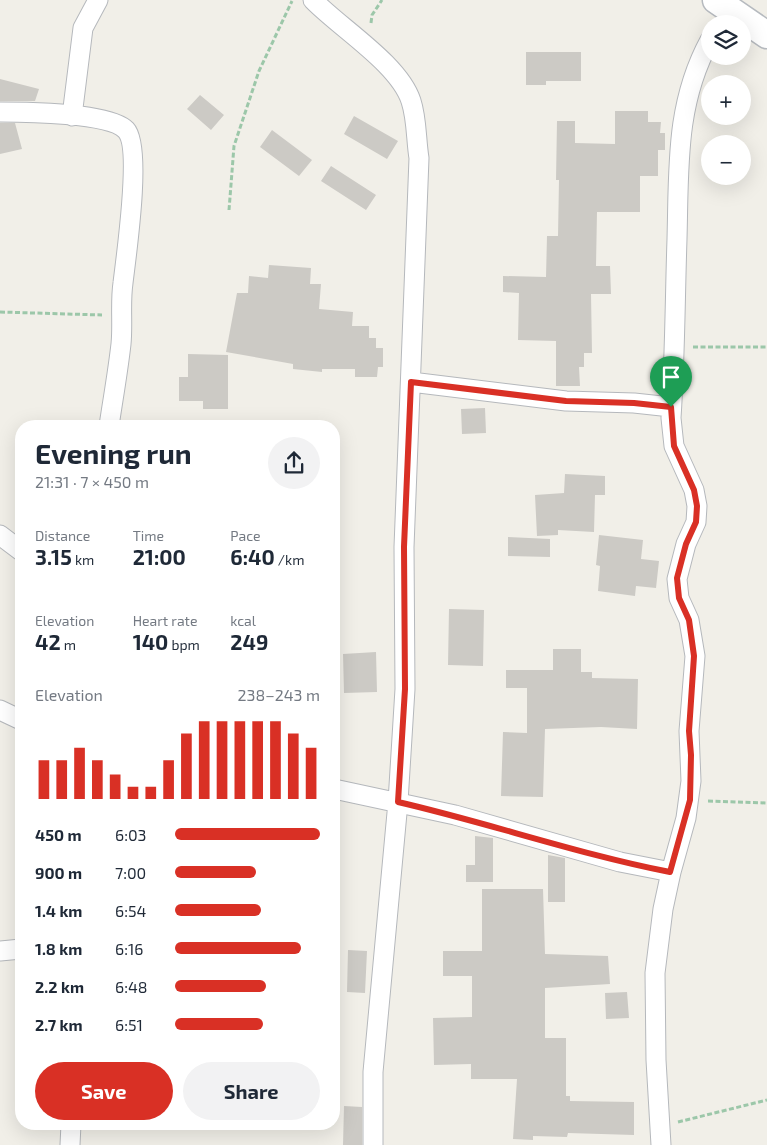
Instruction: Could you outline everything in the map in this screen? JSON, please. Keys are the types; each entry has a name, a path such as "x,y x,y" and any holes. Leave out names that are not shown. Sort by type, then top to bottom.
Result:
{"main road":[{"path":"721,11 767,35"}],"street":[{"path":"72,116 83,28 98,0"},
{"path":"313,0 389,68 406,90 411,100 418,158 404,547 405,689 398,802 373,1072 373,1145"},
{"path":"661,1136 656,1060 655,972 670,872 690,800 691,755 689,731 694,656 689,620 679,598 677,578 683,551 696,522 697,506 694,490 674,446 671,407 677,174 681,126 686,97 701,57"},
{"path":"0,112 72,116 118,124 128,132 131,140 130,209 122,284 121,346 110,420"},
{"path":"411,382 551,399 634,403 671,407"},
{"path":"0,536 15,547"},
{"path":"0,710 15,717"},
{"path":"340,790 455,815 620,862 670,872"},
{"path":"0,951 15,950"},
{"path":"70,1145 71,1130"}],"path":[{"path":"229,210 234,146 259,71 293,0"},
{"path":"0,312 108,315 122,318"},
{"path":"673,348 706,346 767,347"},
{"path":"690,800 767,803"},
{"path":"661,1136 767,1100"}],"building":[{"path":"526,52 581,52 581,81 546,81 546,85 526,85"},
{"path":"0,79 39,89 35,101 0,101"},
{"path":"200,95 224,115 211,130 187,109"},
{"path":"615,111 648,111 648,122 661,122 660,133 665,133 665,150 658,150 658,176 640,176 640,212 597,212 596,266 610,266 611,294 591,294 592,353 584,353 584,367 579,367 580,386 556,386 556,341 518,340 519,293 503,292 503,276 546,277 547,236 558,236 559,180 556,180 557,121 575,121 575,143 615,144"},
{"path":"354,116 398,141 387,159 344,134"},
{"path":"0,123 15,123 22,149 0,154"},
{"path":"272,130 312,160 299,176 260,147"},
{"path":"331,166 376,195 366,210 321,181"},
{"path":"269,265 311,268 310,284 321,284 319,309 353,312 352,326 369,326 369,338 376,338 376,348 383,348 383,367 378,367 377,377 355,377 355,369 322,369 322,372 293,369 293,364 226,352 237,293 248,293 249,276 268,278"},
{"path":"188,354 228,355 228,409 203,409 203,401 179,401 179,377 188,377"},
{"path":"485,408 486,433 462,434 461,409"},
{"path":"565,474 605,476 605,495 595,495 594,532 558,530 558,535 537,536 535,495 564,493"},
{"path":"599,535 643,540 641,559 659,561 656,588 636,586 635,596 598,591 600,566 596,565"},
{"path":"508,537 550,539 550,557 508,556"},
{"path":"449,609 484,610 483,666 448,665"},
{"path":"553,649 581,649 581,672 592,672 592,678 638,679 637,729 601,727 545,729 543,797 501,796 503,732 527,733 527,688 506,688 506,670 553,670"},
{"path":"376,652 377,692 344,693 343,654"},
{"path":"475,836 493,838 493,882 466,882 466,865 475,865"},
{"path":"548,855 565,858 565,902 548,902"},
{"path":"482,889 543,889 545,954 608,956 610,984 545,988 545,1038 566,1038 566,1096 570,1096 570,1101 634,1102 634,1135 568,1133 567,1137 533,1136 533,1140 513,1139 517,1079 471,1079 471,1064 434,1065 433,1018 472,1017 472,976 443,976 443,951 482,951"},
{"path":"348,950 367,951 365,993 347,992"},
{"path":"627,992 629,1018 606,1019 605,993"},
{"path":"344,1106 362,1107 362,1145 343,1145"}],"route":[{"path":"411,382 505,392 566,401 634,403 671,407 670,418 677,458 694,490 697,506 696,522 686,544 678,568 677,578 679,598 689,620 694,656 689,731 691,755 690,800 670,872 620,862 526,834 398,802 405,689 404,547 411,382"}]}
